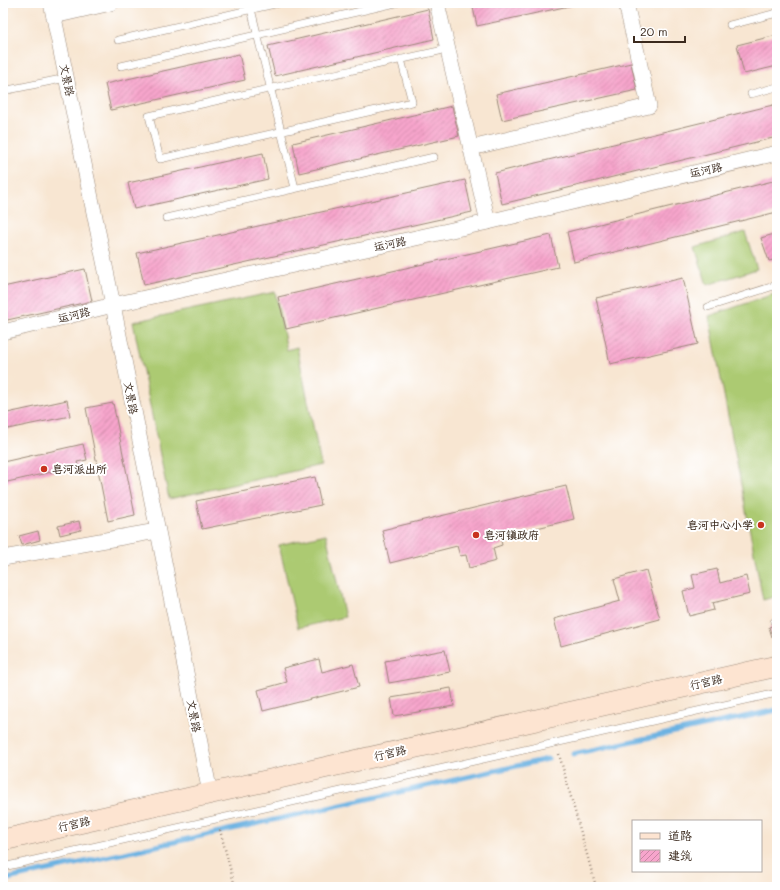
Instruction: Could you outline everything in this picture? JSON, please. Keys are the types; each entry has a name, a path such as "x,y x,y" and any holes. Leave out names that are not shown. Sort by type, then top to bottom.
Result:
{"main road":[{"name":"行宫路","path":"3,840 777,666"}],"street":[{"path":"52,10 111,3"},
{"path":"437,3 488,222"},
{"path":"471,148 649,106 626,3"},
{"name":"文景路","path":"52,10 113,305 210,793"},
{"name":"运河路","path":"3,332 113,305 488,222 777,154"},
{"path":"3,558 157,531"}],"lane":[{"path":"118,40 279,3"},
{"path":"121,66 396,3"},
{"path":"251,9 295,188"},
{"path":"730,25 777,13"},
{"path":"401,59 412,102 160,159 149,116 270,88 401,59 448,49"},
{"path":"3,92 66,78"},
{"path":"751,94 777,87"},
{"path":"166,218 434,157"},
{"path":"708,307 777,285"},
{"path":"3,867 777,693"}],"path":[{"path":"556,743 596,887"},
{"path":"222,838 236,887"}],"green space":[{"path":"745,232 757,269 707,285 695,247"},
{"path":"275,292 287,350 297,347 321,465 169,499 133,322"},
{"path":"777,293 777,596 763,600 709,316"},
{"path":"326,534 345,617 298,628 279,545"}],"building":[{"path":"472,3 578,3 578,4 477,26"},
{"path":"428,9 434,39 275,76 268,46"},
{"path":"777,35 777,66 744,74 737,45"},
{"path":"239,54 245,80 111,110 105,84"},
{"path":"631,63 637,90 502,120 496,94"},
{"path":"777,104 777,137 502,204 495,173"},
{"path":"452,106 459,136 299,173 293,143"},
{"path":"263,153 268,179 134,209 128,183"},
{"path":"465,180 472,212 144,285 137,253"},
{"path":"777,180 777,212 574,262 567,232"},
{"path":"777,233 777,259 769,261 761,238"},
{"path":"551,235 558,267 286,329 278,297"},
{"path":"85,269 92,301 3,321 3,287"},
{"path":"683,278 698,344 610,364 596,298"},
{"path":"67,400 70,416 3,430 3,414"},
{"path":"113,403 135,515 108,521 86,408"},
{"path":"83,444 87,460 77,462 78,466 3,483 3,462"},
{"path":"315,477 321,505 202,529 196,501"},
{"path":"566,486 574,519 500,537 502,545 493,548 496,561 469,568 466,555 460,556 457,546 390,563 382,530"},
{"path":"79,521 81,530 60,535 58,526"},
{"path":"38,531 40,540 22,545 19,536"},
{"path":"717,569 720,583 746,576 750,594 712,603 714,610 689,616 683,591 695,588 692,575"},
{"path":"646,570 660,619 561,646 554,619 620,601 614,579"},
{"path":"777,624 777,636 772,637 769,627"},
{"path":"445,650 450,672 389,683 385,661"},
{"path":"319,659 322,672 353,664 359,687 263,711 258,690 287,682 283,668"},
{"path":"451,688 454,706 394,716 391,698"}],"waterway":[{"path":"573,754 777,710"},
{"path":"3,880 548,759"}],"place":[{"name":"皂河派出所","path":"44,469"},
{"name":"皂河中心小学","path":"761,525"},
{"name":"皂河镇政府","path":"476,535"}]}
